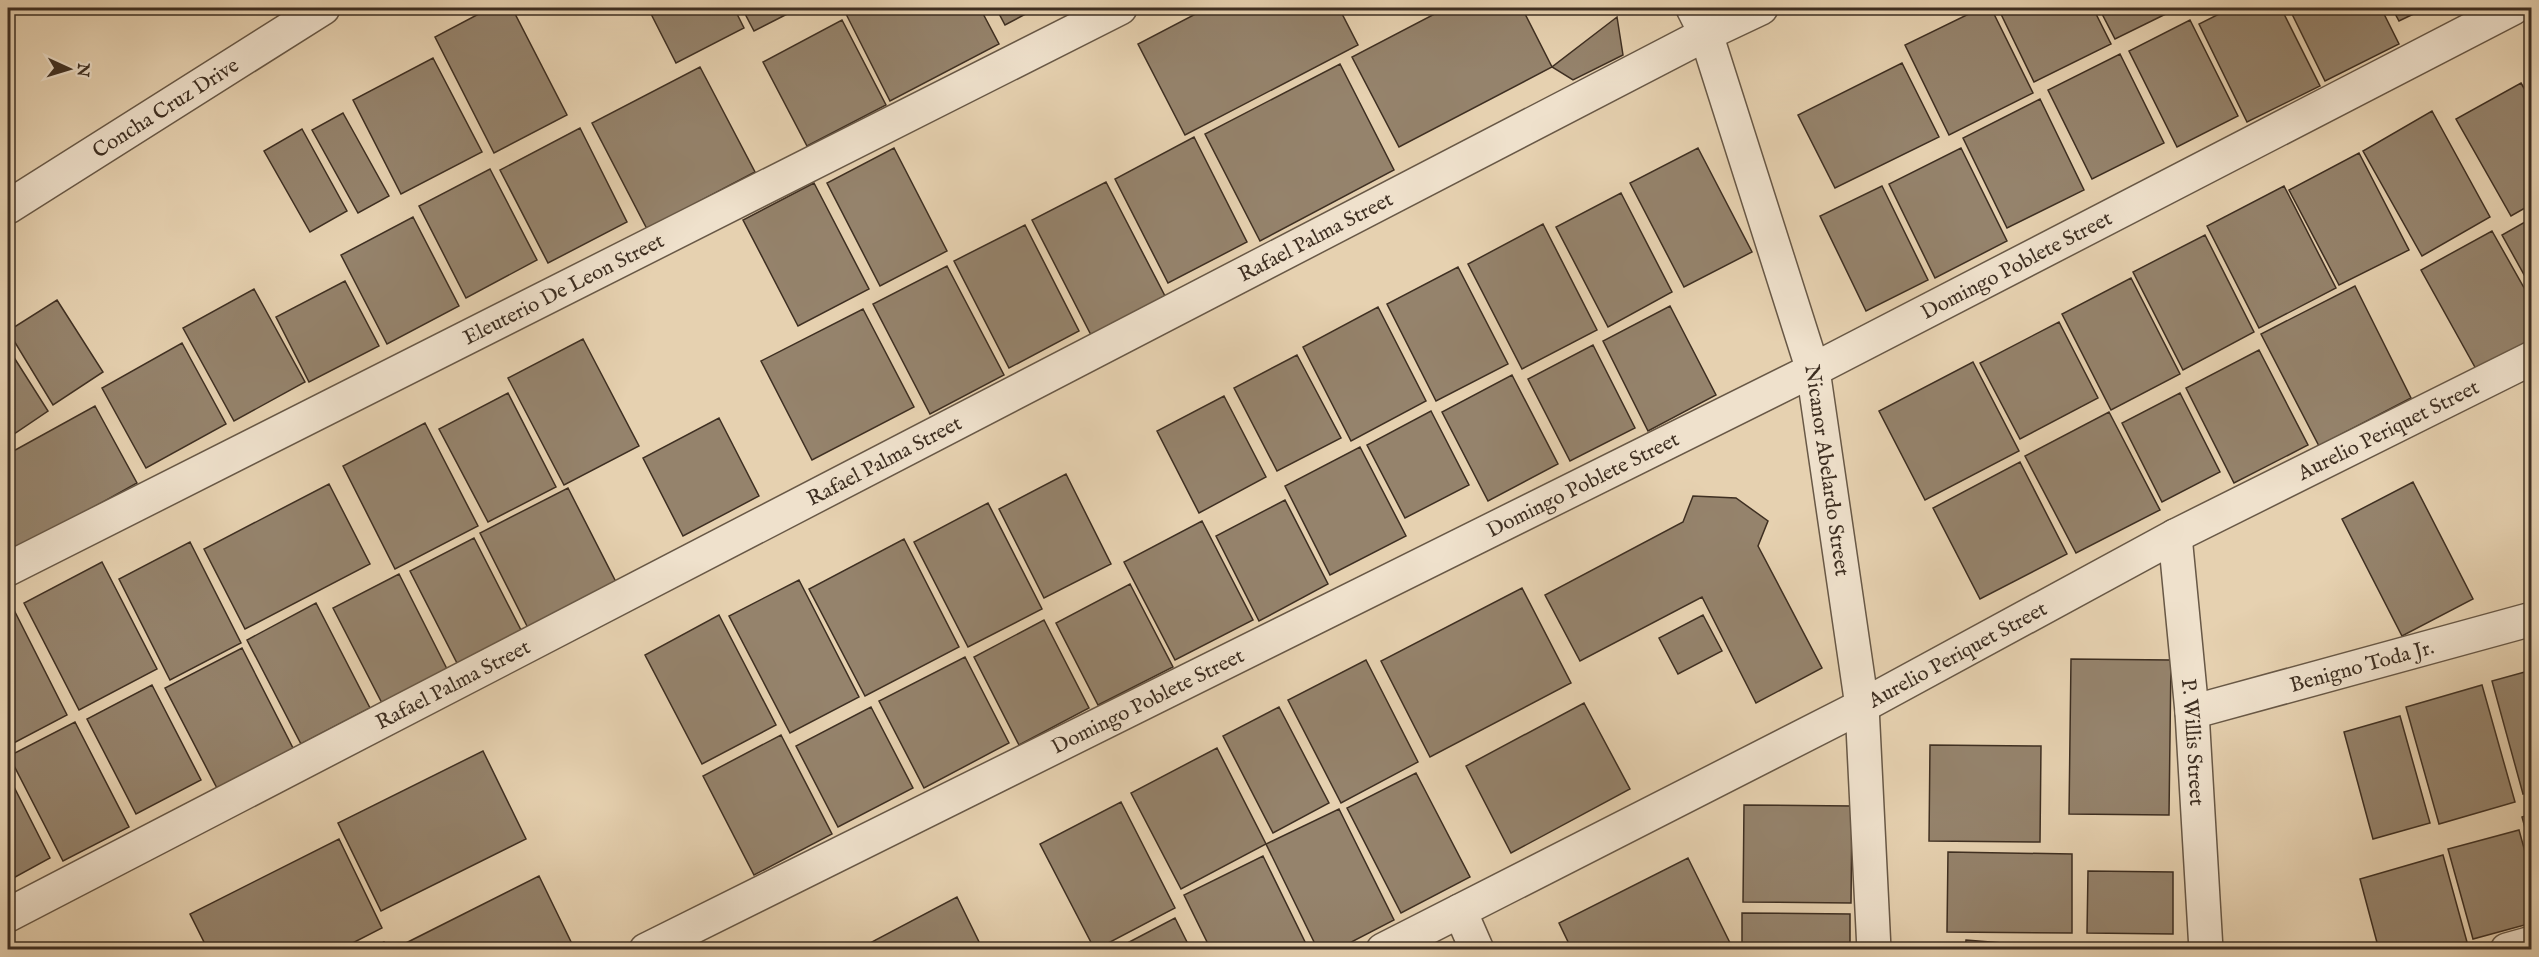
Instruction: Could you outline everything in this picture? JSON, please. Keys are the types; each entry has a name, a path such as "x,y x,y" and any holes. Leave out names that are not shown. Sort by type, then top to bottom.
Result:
{"street":[{"name":"Concha Cruz Drive","path":"8,207 323,8"},
{"name":"Eleuterio De Leon Street","path":"8,569 1120,8"},
{"name":"Rafael Palma Street","path":"8,915 1699,21 1761,8"},
{"name":"Domingo Poblete Street","path":"646,950 1813,370 2513,8"},
{"name":"Nicanor Abelardo Street","path":"1699,21 1813,370 1862,706 1874,950"},
{"name":"Aurelio Periquet Street","path":"1383,950 1862,706 2175,536 2532,358"},
{"name":"P. Willis Street","path":"2175,536 2192,712 2206,950"},
{"name":"Benigno Toda Jr.","path":"2192,712 2532,619"},
{"path":"1460,911 1477,950"},
{"path":"2507,950 2532,943"}],"building":[{"path":"490,8 512,8 567,115 494,153 435,37"},
{"path":"648,8 734,8 744,28 676,63"},
{"path":"742,8 799,8 754,31"},
{"path":"849,8 980,8 999,44 890,101 844,10"},
{"path":"996,8 1035,8 1035,9 1005,25"},
{"path":"1207,8 1339,8 1358,45 1185,135 1138,44"},
{"path":"1446,8 1522,8 1552,67 1399,147 1352,57"},
{"path":"1981,8 1991,8 2033,93 1949,135 1905,45"},
{"path":"1998,8 2093,8 2111,44 2034,82"},
{"path":"2099,8 2178,8 2115,39"},
{"path":"2231,8 2281,8 2320,86 2247,122 2199,24"},
{"path":"2289,8 2381,8 2399,44 2325,81"},
{"path":"2392,8 2426,8 2399,21"},
{"path":"1617,17 1623,55 1573,80 1552,67"},
{"path":"842,20 886,105 807,146 763,62"},
{"path":"2190,20 2238,116 2177,147 2129,51"},
{"path":"2120,54 2164,143 2092,179 2048,90"},
{"path":"433,58 482,152 401,194 353,100"},
{"path":"1902,63 1939,137 1835,188 1798,115"},
{"path":"1340,64 1394,170 1260,241 1205,134"},
{"path":"700,67 755,172 647,229 592,123"},
{"path":"2521,83 2532,102 2532,204 2511,216 2456,119"},
{"path":"2040,99 2084,190 2007,228 1963,138"},
{"path":"2432,111 2490,217 2422,256 2363,151"},
{"path":"343,113 389,196 358,213 312,130"},
{"path":"580,128 627,222 548,263 500,170"},
{"path":"302,129 347,211 310,232 264,151"},
{"path":"1194,137 1247,242 1168,283 1115,179"},
{"path":"894,148 947,251 880,286 827,183"},
{"path":"1698,148 1752,252 1684,287 1630,183"},
{"path":"1961,148 2007,241 1935,278 1889,184"},
{"path":"2359,153 2409,250 2339,285 2289,190"},
{"path":"490,169 537,260 466,298 419,206"},
{"path":"1106,182 1165,296 1091,335 1032,220"},
{"path":"814,183 869,289 798,326 743,220"},
{"path":"1882,186 1928,280 1866,311 1820,216"},
{"path":"2284,186 2336,288 2259,328 2207,226"},
{"path":"1621,193 1672,292 1608,327 1556,227"},
{"path":"413,217 459,306 387,344 341,255"},
{"path":"2532,218 2532,289 2502,235"},
{"path":"1543,224 1597,330 1522,369 1468,264"},
{"path":"1025,225 1079,331 1009,368 954,261"},
{"path":"2492,231 2532,302 2532,349 2481,378 2421,270"},
{"path":"2205,235 2254,332 2183,370 2133,272"},
{"path":"947,266 1004,375 930,414 873,304"},
{"path":"1458,267 1508,364 1436,401 1387,304"},
{"path":"2131,278 2180,374 2111,410 2062,314"},
{"path":"345,281 379,346 309,382 276,317"},
{"path":"2355,286 2411,398 2319,446 2261,334"},
{"path":"254,289 305,382 234,421 183,328"},
{"path":"57,300 103,372 53,405 8,331"},
{"path":"1670,306 1716,395 1648,431 1603,341"},
{"path":"1378,307 1426,401 1351,441 1303,347"},
{"path":"863,309 914,407 812,460 761,361"},
{"path":"2059,322 2098,398 2020,439 1980,363"},
{"path":"583,339 639,446 564,485 508,378"},
{"path":"182,343 226,424 146,468 102,388"},
{"path":"1593,345 1635,428 1570,461 1528,379"},
{"path":"8,348 48,411 8,438"},
{"path":"2259,350 2308,445 2234,483 2186,388"},
{"path":"1297,355 1341,438 1277,471 1234,388"},
{"path":"1973,362 2019,451 1925,500 1879,411"},
{"path":"1512,375 1558,464 1488,501 1442,412"},
{"path":"508,393 556,487 488,522 439,429"},
{"path":"2180,393 2220,472 2162,502 2122,423"},
{"path":"1224,396 1266,477 1199,513 1157,431"},
{"path":"95,406 137,483 8,555 8,454"},
{"path":"1431,411 1469,485 1405,518 1367,445"},
{"path":"2109,412 2160,510 2076,553 2025,456"},
{"path":"719,418 759,496 683,536 643,458"},
{"path":"425,423 478,526 395,569 343,466"},
{"path":"1360,447 1406,536 1330,575 1285,486"},
{"path":"2020,462 2067,554 1980,599 1933,508"},
{"path":"1066,474 1111,564 1044,598 999,509"},
{"path":"2413,482 2473,599 2402,636 2342,519"},
{"path":"329,484 370,564 245,629 204,549"},
{"path":"568,488 618,586 530,632 480,533"},
{"path":"1693,496 1736,498 1768,521 1758,546 1822,668 1756,703 1702,597 1580,661 1545,595 1683,522"},
{"path":"1285,500 1328,584 1259,621 1216,536"},
{"path":"988,503 1042,609 968,647 914,542"},
{"path":"1202,521 1253,620 1175,660 1124,562"},
{"path":"474,538 523,634 459,667 410,571"},
{"path":"904,539 959,647 865,696 809,589"},
{"path":"190,542 241,643 170,680 119,579"},
{"path":"102,562 157,669 79,710 24,603"},
{"path":"399,574 449,673 384,707 333,608"},
{"path":"799,580 859,697 790,733 729,616"},
{"path":"1130,584 1173,667 1098,705 1056,623"},
{"path":"1522,588 1571,683 1430,757 1381,661"},
{"path":"316,603 370,708 301,744 247,640"},
{"path":"11,604 67,715 8,746 8,606"},
{"path":"719,615 776,725 702,764 645,655"},
{"path":"1703,615 1722,651 1678,674 1659,638"},
{"path":"1044,620 1089,708 1019,745 974,657"},
{"path":"242,648 295,752 219,792 165,688"},
{"path":"965,657 1009,743 924,788 879,701"},
{"path":"2071,659 2171,660 2169,815 2069,814"},
{"path":"1366,660 1418,762 1341,803 1288,700"},
{"path":"2532,670 2532,791 2523,794 2492,681"},
{"path":"152,685 201,780 136,814 87,719"},
{"path":"2482,685 2515,802 2439,824 2406,707"},
{"path":"1584,703 1630,789 1511,853 1466,766"},
{"path":"871,707 913,788 838,827 796,746"},
{"path":"1279,707 1329,803 1273,833 1223,736"},
{"path":"2400,716 2430,823 2373,839 2344,732"},
{"path":"75,722 129,827 63,861 9,756"},
{"path":"781,735 832,834 754,875 703,776"},
{"path":"1930,745 2041,746 2040,842 1929,841"},
{"path":"1217,748 1266,844 1181,889 1131,793"},
{"path":"483,751 526,839 381,911 338,823"},
{"path":"1416,773 1470,877 1401,913 1347,808"},
{"path":"8,775 50,858 8,881"},
{"path":"1121,802 1175,908 1095,950 1040,844"},
{"path":"1744,805 1852,806 1851,903 1743,902"},
{"path":"1339,809 1394,920 1336,950 1318,950 1266,844"},
{"path":"2532,814 2532,853 2522,817"},
{"path":"2519,830 2532,877 2532,923 2473,939 2448,849"},
{"path":"339,839 382,928 339,950 208,950 190,914"},
{"path":"1948,852 2072,854 2072,933 1947,932"},
{"path":"2443,855 2467,942 2442,950 2379,950 2360,879"},
{"path":"1263,856 1309,950 1211,950 1184,895"},
{"path":"1688,858 1731,945 1722,950 1572,950 1559,923"},
{"path":"2088,871 2173,872 2173,934 2087,933"},
{"path":"539,876 575,950 399,950 398,947"},
{"path":"957,897 983,950 868,950 866,945"},
{"path":"1742,913 1850,914 1850,950 1742,950"},
{"path":"1175,918 1191,950 1114,950"},
{"path":"1966,940 2067,948 2067,950 1965,950"},
{"path":"384,942 388,950 368,950"}]}
